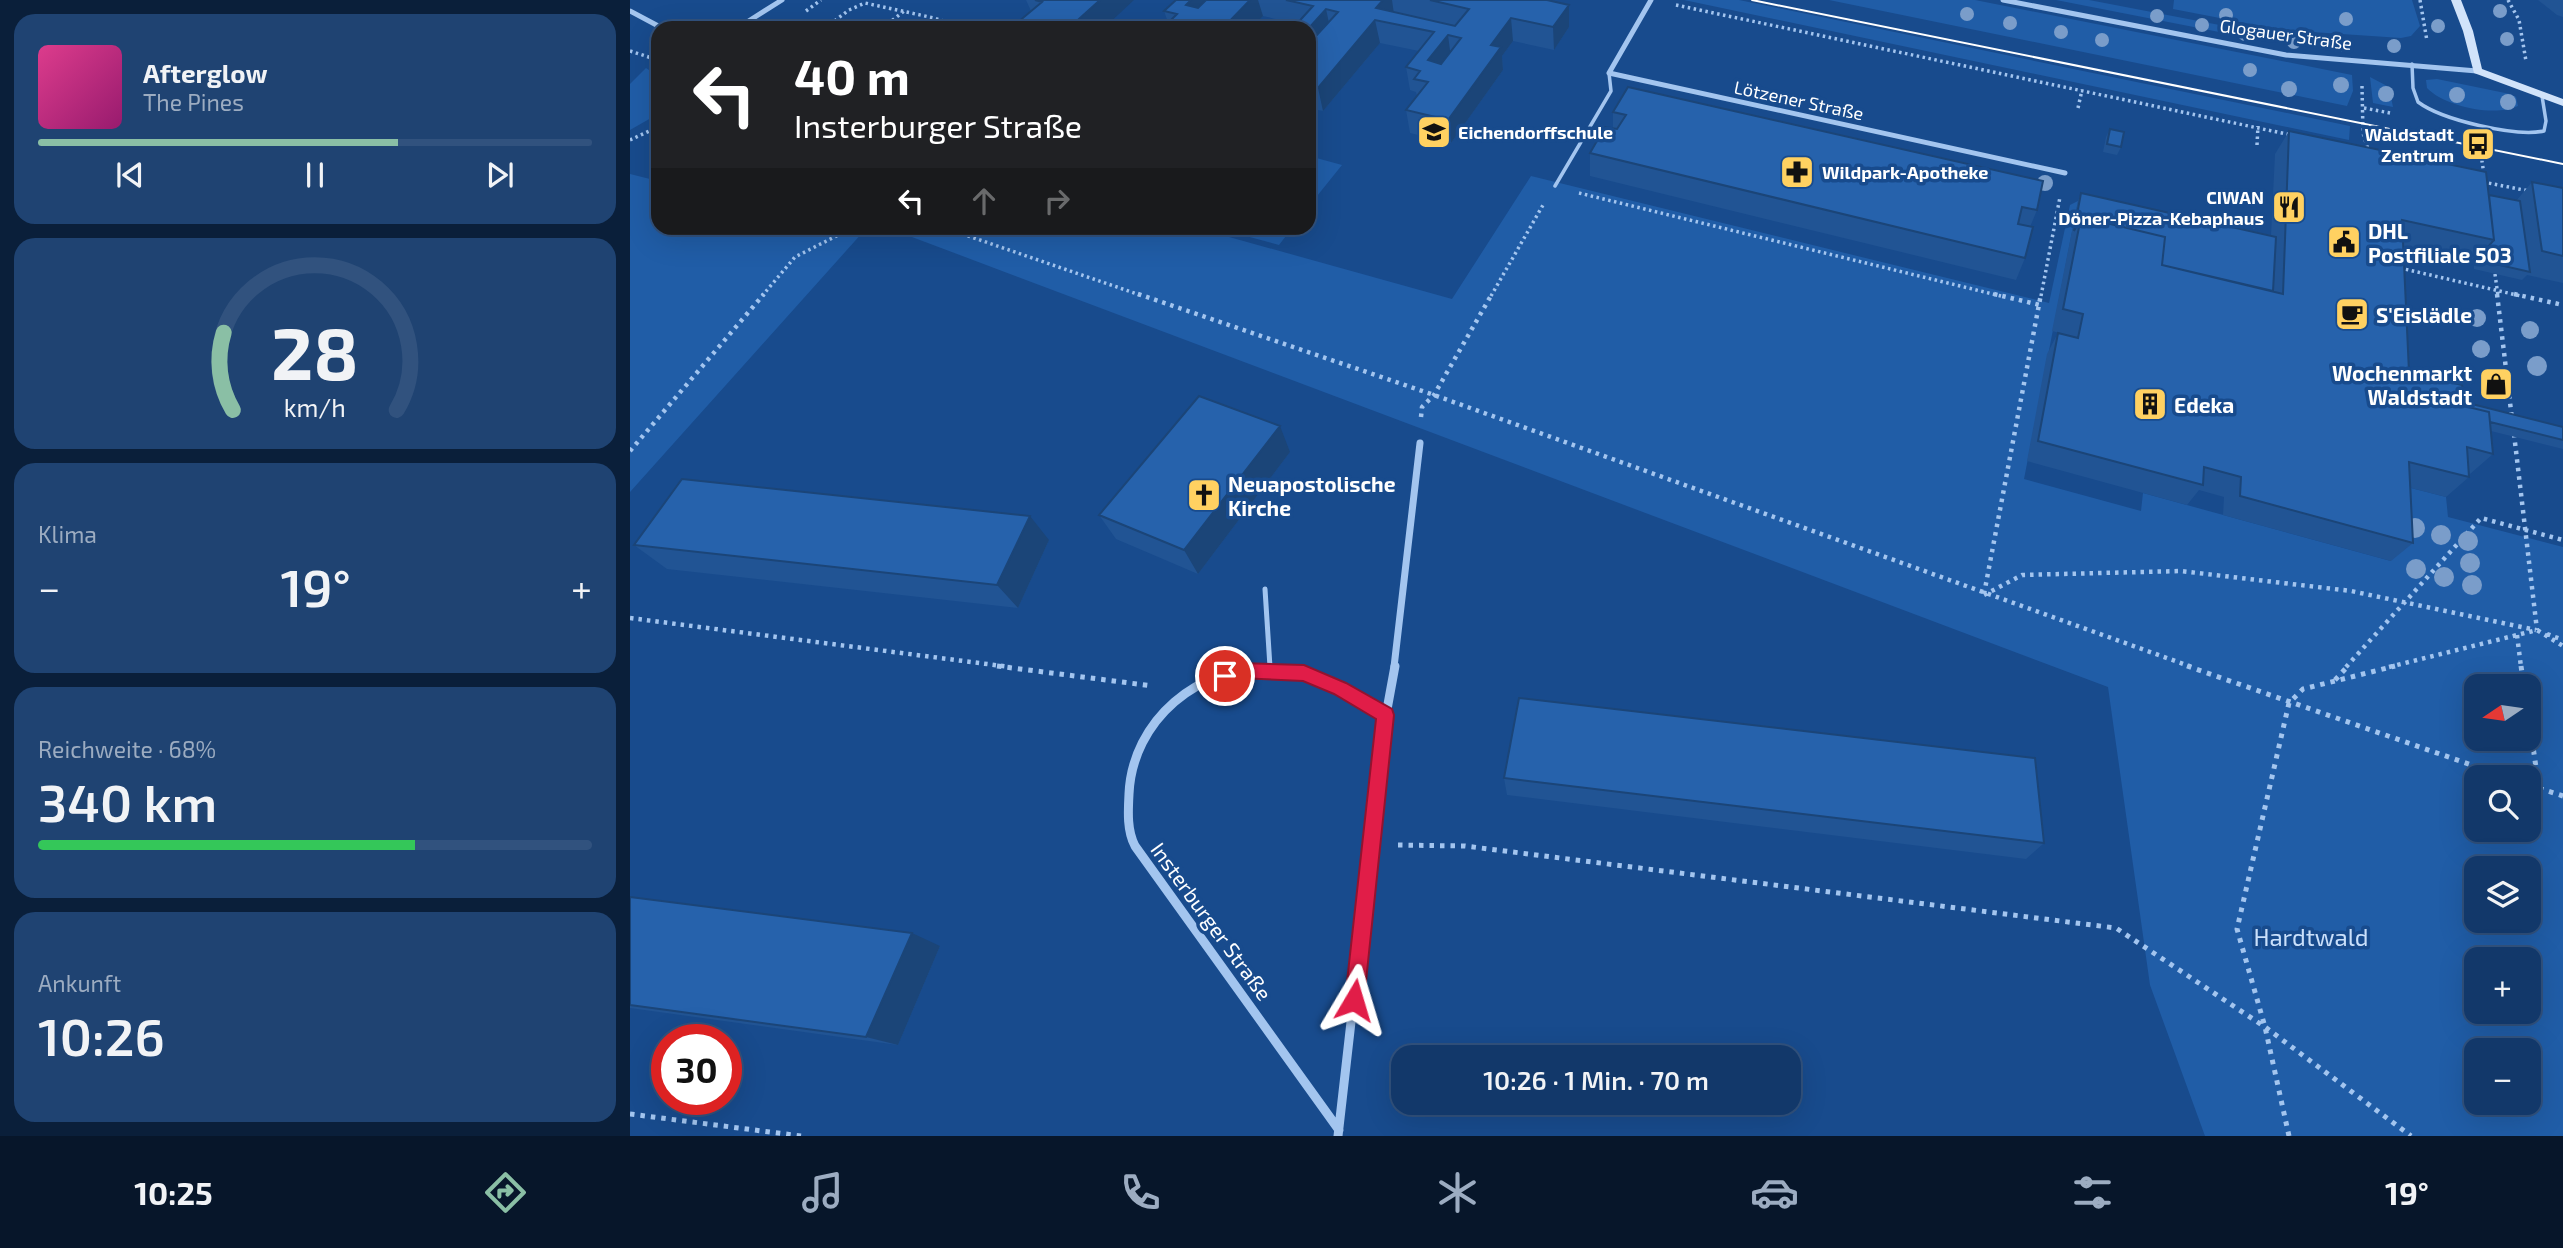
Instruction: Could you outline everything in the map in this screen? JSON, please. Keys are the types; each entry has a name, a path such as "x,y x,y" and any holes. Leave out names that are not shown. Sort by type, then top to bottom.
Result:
{"street":[{"path":"749,21 782,0"},
{"path":"1609,73 1651,0"},
{"name":"Glogauer Straße","path":"2003,0 2286,55 2477,71 2563,103"},
{"path":"2456,0 2468,31 2477,71"},
{"path":"630,11 651,22"},
{"name":"Lötzener Straße","path":"1609,73 2065,173"},
{"name":"Insterburger Straße","path":"1339,1133 1373,844 1385,715 1399,640 1420,443"},
{"name":"Insterburger Straße","path":"1339,1133 1151,870 1130,836 1126,785 1138,746 1157,716 1181,693 1239,671 1304,673 1340,688 1385,715"}],"lane":[{"path":"2412,64 2416,99 2420,104 2445,115 2535,133 2544,131 2546,121 2542,96"},
{"path":"1555,187 1611,91 1609,73"},
{"path":"1265,589 1270,670"}],"path":[{"path":"2420,0 2428,46"},
{"path":"2508,0 2519,20 2527,65"},
{"path":"834,21 864,1 940,21"},
{"path":"1665,3 2258,126 2295,136"},
{"path":"892,21 905,10"},
{"path":"630,51 651,58"},
{"path":"2358,154 2370,157 2363,129 2361,62"},
{"path":"2078,108 2082,90"},
{"path":"2364,108 2390,113"},
{"path":"2257,145 2258,126"},
{"path":"2363,129 2387,134"},
{"path":"630,140 651,130"},
{"path":"2481,154 2486,193"},
{"path":"1984,595 2065,173"},
{"path":"2472,179 2537,193"},
{"path":"1434,395 1555,187 2039,305"},
{"path":"2253,214 2252,235 2261,237"},
{"path":"630,451 795,257 838,235"},
{"path":"965,235 1434,395 1984,595 2471,765"},
{"path":"2397,267 2563,305"},
{"path":"2495,274 2513,424"},
{"path":"2526,432 2514,429 2537,631"},
{"path":"2334,681 2355,655 2409,601 2481,518 2563,540"},
{"path":"1984,595 2022,575 2181,571 2274,580 2409,601 2537,631 2563,640"},
{"path":"630,618 1147,685 1181,693"},
{"path":"2289,1136 2265,1027 2237,929 2289,703 2303,689 2517,635 2537,631 2563,646"},
{"path":"2517,635 2522,674"},
{"path":"2541,789 2563,796"},
{"path":"1373,844 1465,846 2116,928 2265,1027 2411,1136"},
{"path":"630,1114 801,1136"}],"green space":[{"path":"1684,0 1739,0 2350,126 2349,140"},
{"path":"1829,0 1975,0 2352,75 2353,91 2347,106"},
{"path":"2056,0 2089,0 2256,32 2265,41"},
{"path":"2174,0 2412,0 2420,26 2411,36 2401,38 2282,30 2173,9"},
{"path":"646,68 651,71 651,118 630,130 630,84"},
{"path":"2370,77 2389,87 2393,107 2373,103"},
{"path":"2437,79 2510,94 2516,97 2518,106 2484,110 2458,105 2435,95 2427,88 2426,80"},
{"path":"1316,158 1342,165 1316,197"},
{"path":"630,174 651,179 651,235 860,235 630,492"},
{"name":"Hardtwald","path":"1531,176 2049,303 2070,205 2078,201 2024,479 2141,511 2143,493 2391,561 2388,482 2446,497 2448,517 2563,547 2563,1136 2205,1136 2150,985 2108,687 907,235 1222,235 1452,299"},
{"path":"1242,235 1287,235 1279,245"}],"building":[{"path":"1035,0 1100,0 1077,21 1019,21 1042,2"},
{"path":"1176,0 1191,0 1186,5 1198,8 1206,0 1250,0 1230,21 1170,21 1177,14 1164,11"},
{"path":"1286,0 1383,0 1376,8 1455,26 1469,9 1430,0 1547,0 1569,5 1553,27 1511,18 1491,45 1501,47 1448,120 1406,110 1428,82 1414,79 1420,71 1406,67 1434,32 1375,20 1318,88 1316,35 1338,12 1326,9 1315,21 1299,21 1313,6","holes":["1448,35 1461,38 1441,64 1428,60"]},
{"path":"1628,87 2043,181 2037,210 2022,207 2018,224 2033,227 2025,258 1590,153 1605,127 1617,129 1626,115 1613,112"},
{"path":"2110,129 2124,132 2121,147 2107,144"},
{"path":"2289,131 2486,172 2494,240 2402,220 2409,372 2462,385 2464,406 2489,412 2493,454 2467,447 2469,477 2409,462 2413,543 2240,496 2241,477 2204,467 2203,485 2038,441 2058,333 2078,338 2083,314 2063,309 2081,217 2165,237 2162,265 2283,294"},
{"path":"2532,182 2563,188 2563,256 2542,251"},
{"path":"2081,193 2276,237 2273,291 2162,265 2165,237 2081,217 2074,231"},
{"path":"2489,195 2520,201 2530,272 2482,261 2481,255 2494,240"},
{"path":"1199,396 1280,426 1184,550 1099,515"},
{"path":"2464,402 2563,427 2563,440 2490,422 2489,412 2464,406"},
{"path":"682,479 1030,516 997,585 634,545"},
{"path":"1519,698 2035,758 2044,843 1504,778"},
{"path":"630,897 912,933 866,1037 630,1005"}],"tram line":[{"path":"1752,0 2563,164"}],"place":[{"name":"Eichendorffschule","path":"1434,132"},
{"name":"Waldstadt Zentrum","path":"2478,144"},
{"name":"Wildpark-Apotheke","path":"1797,172"},
{"name":"CIWAN Döner-Pizza-Kebaphaus","path":"2289,207"},
{"name":"DHL Postfiliale 503","path":"2344,242"},
{"name":"S'Eislädle","path":"2352,314"},
{"name":"Wochenmarkt Waldstadt","path":"2496,384"},
{"name":"Edeka","path":"2150,404"},
{"name":"Neuapostolische Kirche","path":"1204,495"}],"route":[{"path":"1225,676 1239,671 1304,673 1340,688 1385,715 1354,1000"}]}
